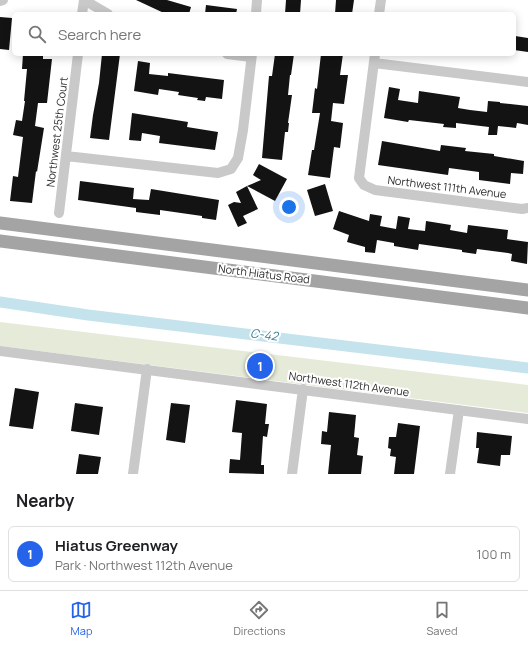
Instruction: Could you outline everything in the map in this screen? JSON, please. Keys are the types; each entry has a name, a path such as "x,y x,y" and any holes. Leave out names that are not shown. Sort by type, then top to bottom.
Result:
{"main road":[{"name":"North Hiatus Road","path":"0,223 528,290"},
{"name":"North Hiatus Road","path":"0,241 528,308"}],"street":[{"path":"82,12 84,0 105,12"},
{"path":"256,12 257,0"},
{"path":"379,12 381,0"},
{"name":"Northwest 25th Court","path":"59,213 78,56"},
{"path":"66,156 218,174 231,169 238,158 251,56"},
{"path":"374,58 528,82"},
{"name":"Northwest 111th Avenue","path":"374,58 359,178 364,185 375,190 522,209 528,208"},
{"name":"Northwest 112th Avenue","path":"0,351 528,419"},
{"path":"133,474 147,369"},
{"path":"292,474 303,390"},
{"path":"450,474 459,410"}],"green space":[{"path":"0,322 528,385 528,413 0,346"}],"building":[{"path":"136,0 167,0 191,7 190,12 162,12"},
{"path":"286,0 301,0 300,12 285,12"},
{"path":"336,0 354,0 352,12 335,12"},
{"path":"206,5 237,9 236,12 205,12"},
{"path":"0,17 12,18 9,50 0,49"},
{"path":"516,36 528,38 528,52 516,50"},
{"path":"23,56 43,56 43,59 52,59 47,103 38,103 35,126 44,128 32,203 10,201 13,176 18,177 23,137 13,135 16,120 22,121 25,101 27,69 22,69"},
{"path":"102,56 120,56 109,140 90,138"},
{"path":"275,56 294,56 288,95 292,95 288,132 285,132 282,160 262,158 269,76 272,76"},
{"path":"321,56 343,56 340,75 348,75 344,104 333,103 331,121 343,123 340,148 334,147 330,178 308,175 320,113 312,113 315,88 317,89"},
{"path":"138,61 150,63 149,74 168,76 168,73 224,80 222,99 206,97 205,101 197,100 198,98 178,95 179,92 159,89 158,95 134,91"},
{"path":"389,87 400,89 398,100 418,103 419,91 460,97 458,108 470,110 487,112 488,101 528,106 528,125 517,123 516,128 498,126 497,135 488,135 489,127 456,123 456,128 443,127 444,124 409,120 408,122 384,118"},
{"path":"132,113 188,122 187,127 218,132 215,150 159,143 160,136 142,133 141,141 129,140"},
{"path":"382,141 440,151 441,145 466,148 465,151 494,154 494,156 524,161 523,174 511,173 510,184 479,180 479,172 449,168 448,175 378,165"},
{"path":"259,164 287,179 275,201 247,186 261,180 253,175"},
{"path":"80,181 134,188 133,199 149,200 151,189 219,200 216,220 202,218 202,216 160,210 160,215 136,212 136,208 78,200"},
{"path":"325,184 333,211 315,216 307,190"},
{"path":"247,186 258,209 243,216 247,223 238,227 228,205 234,202 241,203 236,192"},
{"path":"339,211 369,221 370,214 382,216 380,226 396,229 398,216 410,218 408,229 425,231 426,221 451,225 450,230 467,233 468,225 508,230 507,239 528,242 527,264 511,261 512,254 508,253 477,249 476,254 462,252 462,250 419,244 418,250 394,246 394,243 377,240 375,253 365,252 365,247 347,242 349,235 333,229"},
{"path":"15,388 39,392 33,429 9,426"},
{"path":"236,400 267,404 265,424 269,424 267,437 263,436 261,465 264,465 264,474 229,473 230,459 240,460 242,433 232,432"},
{"path":"75,403 103,407 99,435 71,431"},
{"path":"171,403 190,405 185,443 166,440"},
{"path":"329,412 356,415 354,437 359,438 357,455 363,456 361,474 328,474 331,445 321,444 322,431 327,432"},
{"path":"398,423 420,426 414,474 394,474 396,457 390,456 391,449 388,448 389,437 396,437"},
{"path":"477,432 512,436 510,455 501,455 500,466 477,463 479,448 476,448"},
{"path":"79,454 101,457 98,474 76,474"}],"waterway":[{"name":"C-42","path":"0,302 88,315 528,368"}],"place":[{"name":"Hiatus Greenway","path":"260,366"}]}
